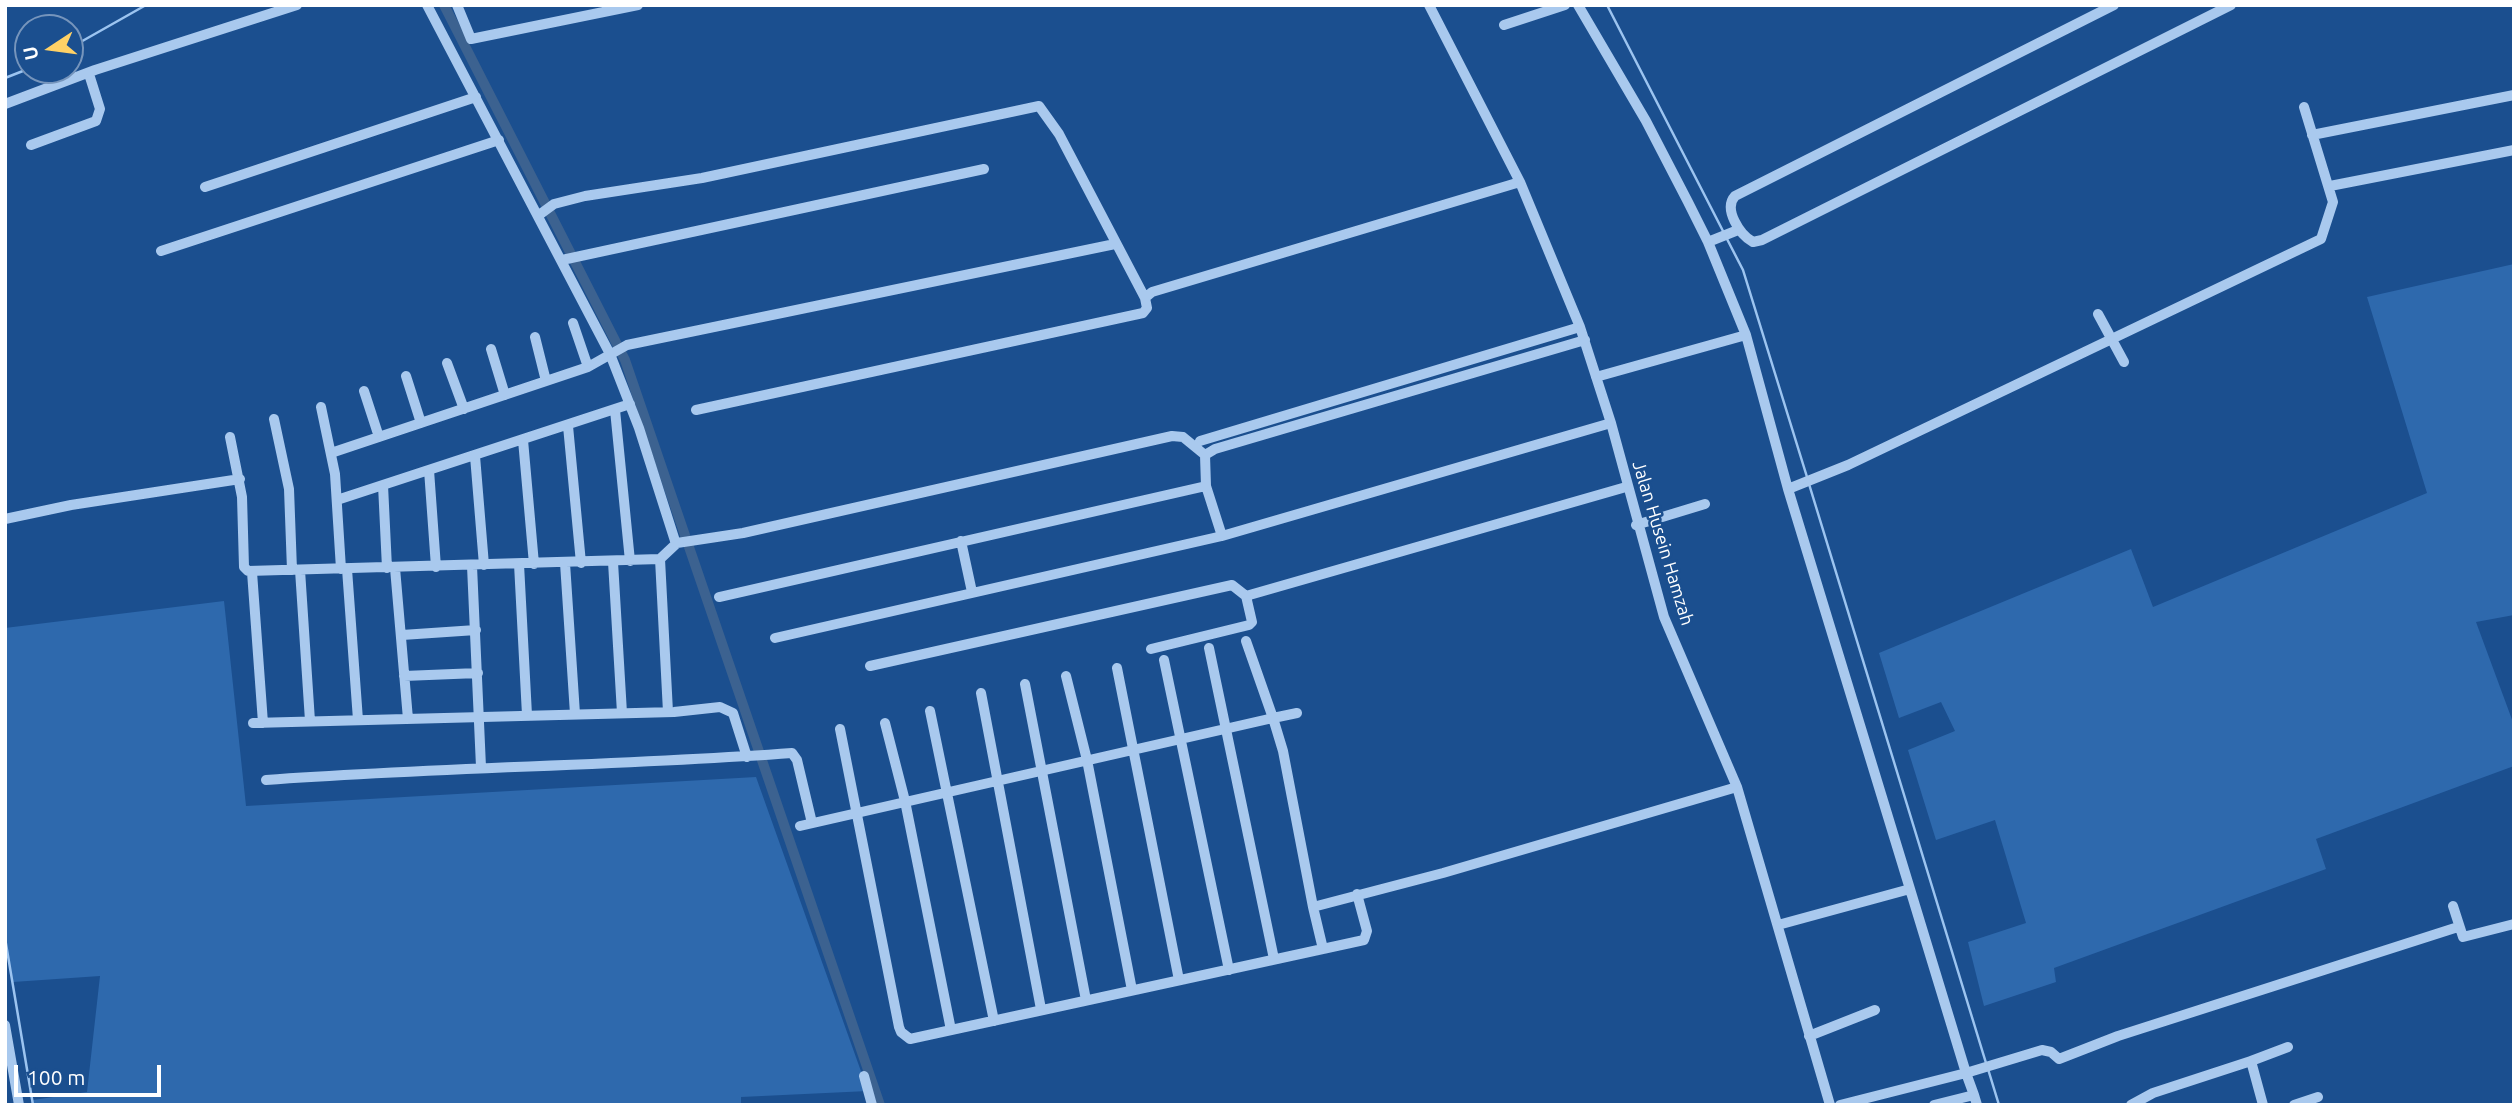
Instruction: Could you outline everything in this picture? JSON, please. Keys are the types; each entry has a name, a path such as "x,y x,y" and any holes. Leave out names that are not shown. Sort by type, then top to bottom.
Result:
{"street":[{"path":"5,104 297,5"},
{"path":"427,5 611,354 676,544"},
{"path":"457,5 471,39 638,5"},
{"name":"Jalan Husein Hamzah","path":"1429,5 1520,182 1585,340 1611,423 1636,525 1664,617 1737,787 1830,1105"},
{"path":"1504,24 1565,5"},
{"path":"1578,5 1646,121 1711,241 1746,335 1910,890 1969,1073 1975,1100 1950,1100 1934,1105"},
{"path":"2114,5 1735,197 1731,207 1736,231 1753,242 1762,240 2231,5"},
{"path":"31,145 96,121 100,109 89,74"},
{"path":"2312,135 2514,95"},
{"path":"205,187 476,97"},
{"path":"539,215 554,204 702,178 1034,106 1044,111 1059,134 1145,298 1147,308 1143,313 696,410"},
{"path":"1791,488 2321,239 2333,202 2304,107"},
{"path":"161,251 499,140"},
{"path":"2330,186 2514,150"},
{"path":"563,260 984,169"},
{"path":"1145,298 1152,292 1520,182"},
{"path":"1711,241 1736,231"},
{"path":"331,453 588,367 627,345 1115,244"},
{"path":"2098,314 2124,362"},
{"path":"573,323 588,367"},
{"path":"1200,442 1580,327"},
{"path":"1596,377 1746,335"},
{"path":"535,337 546,381"},
{"path":"1205,455 1233,443 1585,340"},
{"path":"491,349 505,395"},
{"path":"1469,360 1473,374"},
{"path":"447,363 464,409"},
{"path":"406,376 421,423"},
{"path":"364,391 379,437"},
{"path":"337,500 630,404"},
{"path":"321,407 337,500 358,720"},
{"path":"614,410 630,561"},
{"path":"274,419 289,489 310,721"},
{"path":"775,638 1222,536 1611,423"},
{"path":"568,425 581,563"},
{"path":"1230,431 1233,443"},
{"path":"230,437 240,479 244,567 252,572 660,559 676,544 743,533 1172,436 1183,437 1205,455 1206,486 1222,536"},
{"path":"523,440 534,564"},
{"path":"475,456 478,566 476,630 481,767"},
{"path":"429,470 436,566"},
{"path":"5,519 71,505 240,479"},
{"path":"383,485 391,568 402,635 408,719"},
{"path":"719,597 1206,486"},
{"path":"1246,596 1626,487"},
{"path":"1636,525 1705,504"},
{"path":"961,541 972,592"},
{"path":"660,559 668,712"},
{"path":"613,562 622,713"},
{"path":"565,563 575,714"},
{"path":"519,564 527,715"},
{"path":"252,572 258,723 668,712 720,708 733,713 750,756"},
{"path":"870,666 1232,585 1246,596 1252,622 1249,625 1151,649"},
{"path":"402,635 476,630"},
{"path":"1246,641 1283,751 1323,949"},
{"path":"1209,648 1274,959"},
{"path":"1164,660 1229,970"},
{"path":"1117,668 1179,980"},
{"path":"404,676 478,673"},
{"path":"1066,676 1087,760 1132,990"},
{"path":"1025,684 1086,1000"},
{"path":"981,693 995,781 1041,1009"},
{"path":"930,711 949,792 994,1021"},
{"path":"800,826 1297,713"},
{"path":"885,723 905,801 951,1030"},
{"path":"840,729 901,1032 911,1039 1368,937 1357,894"},
{"path":"266,780 792,753 797,760 811,823"},
{"path":"1313,906 1443,873 1737,787"},
{"path":"1778,925 1910,890"},
{"path":"2453,906 2463,937 2514,924"},
{"path":"1840,1105 1969,1073 2042,1050 2051,1052 2059,1059 2118,1036 2458,927"},
{"path":"1809,1036 1875,1010"},
{"path":"6,1027 19,1105"},
{"path":"2131,1105 2153,1093 2288,1046"},
{"path":"2251,1061 2263,1105"},
{"path":"863,1076 872,1105"},
{"path":"1945,1079 1950,1100"},
{"path":"2294,1105 2318,1097"}],"shaded area":[{"path":"2514,264 2514,615 2476,622 2514,725 2514,766 2316,839 2326,869 2054,968 2056,982 1984,1006 1968,942 2026,923 1995,820 1936,840 1908,750 1955,731 1941,702 1899,718 1879,653 2131,549 2153,607 2427,493 2367,297"},
{"path":"224,601 246,806 756,777 868,1091 741,1097 741,1105 33,1105 33,1100 87,1092 100,976 13,982 5,938 5,628"}],"waterway":[{"path":"84,40 146,5"},
{"path":"444,5 625,360 880,1105"},
{"path":"1607,5 1724,233"},
{"path":"5,78 14,74"},
{"path":"1727,239 1743,270 1807,477"},
{"path":"1809,484 1986,1063"},
{"path":"5,938 33,1105"},
{"path":"1988,1069 1999,1105"}]}
